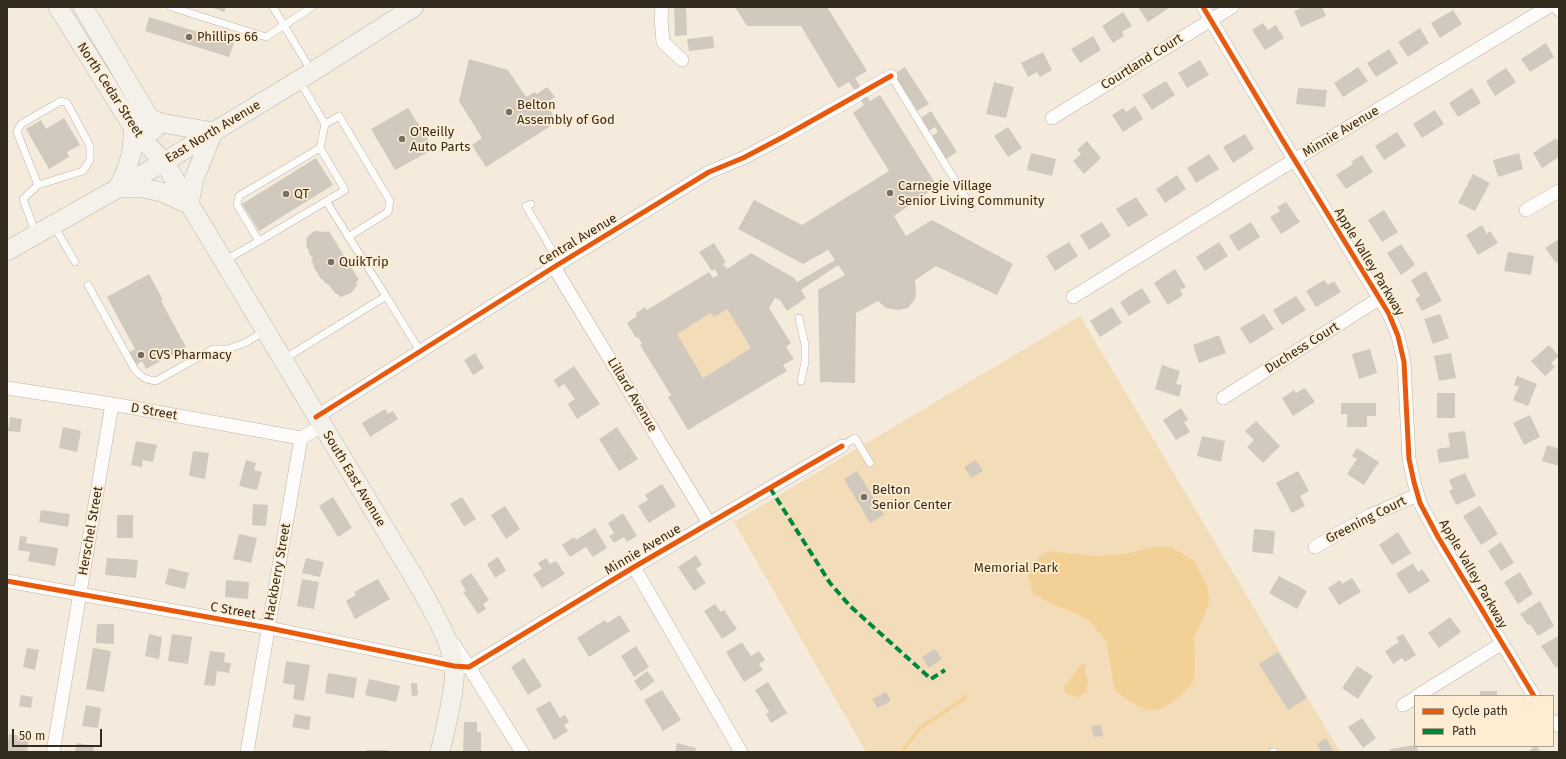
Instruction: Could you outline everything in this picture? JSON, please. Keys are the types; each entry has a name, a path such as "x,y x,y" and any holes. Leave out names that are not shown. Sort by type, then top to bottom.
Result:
{"main road":[{"name":"North Cedar Street","path":"58,7 132,127 164,162"},
{"name":"North Cedar Street","path":"83,7 150,119 164,162"},
{"name":"East North Avenue","path":"8,250 164,162 305,76 414,7"},
{"path":"132,127 133,144 131,155 125,174 118,188 143,188 162,192 189,204 194,179 213,132 162,123 150,119"},
{"name":"South East Avenue","path":"164,162 319,422 418,584 449,646 462,667 451,697 440,752"}],"street":[{"path":"662,7 661,19 663,42 682,60"},
{"name":"Apple Valley Parkway","path":"1202,7 1294,160 1380,298 1394,324 1404,362 1409,459 1417,495 1438,537 1501,644 1533,695"},
{"name":"Courtland Court","path":"1052,118 1232,7"},
{"name":"Minnie Avenue","path":"1073,297 1294,160 1548,7"},
{"name":"Central Avenue","path":"319,422 420,351 709,172 743,158 783,137 891,76"},
{"path":"1526,210 1559,191"},
{"name":"Lillard Avenue","path":"557,265 709,523"},
{"name":"Duchess Court","path":"1223,398 1380,298"},
{"name":"D Street","path":"7,388 112,404 301,438"},
{"name":"Herschel Street","path":"53,752 112,404"},
{"path":"301,438 319,422"},
{"name":"Hackberry Street","path":"247,752 301,438"},
{"name":"Minnie Avenue","path":"462,667 842,446"},
{"name":"Greening Court","path":"1315,546 1369,516 1417,495"},
{"path":"634,567 741,752"},
{"name":"C Street","path":"7,581 269,628 462,667"},
{"path":"1419,695 1501,644"},
{"path":"462,667 522,752"},
{"path":"1403,705 1414,698"}],"lane":[{"path":"171,7 266,37 312,7"},
{"path":"223,261 345,190 320,148 325,124 284,25 273,7"},
{"path":"891,76 972,208"},
{"path":"36,234 23,199 38,185 83,171 90,160 90,146 67,103 60,101 20,124 17,132 38,185"},
{"path":"325,124 339,116 390,201 388,212 348,237"},
{"path":"259,241 237,205 239,196 320,148"},
{"path":"326,201 420,351"},
{"path":"531,204 526,206 557,265"},
{"path":"54,224 75,262"},
{"path":"88,286 135,370 143,378 149,381 156,381 213,349 228,349 245,343 265,331"},
{"path":"282,360 386,296"},
{"path":"799,318 805,345 806,362 801,381"},
{"path":"842,446 855,438 870,463"}],"green space":[{"path":"727,309 751,348 703,378 677,334 711,313 714,317"},
{"name":"Memorial Park","path":"1080,316 1340,752 866,752 734,522"}],"shaded area":[{"path":"1154,547 1172,547 1194,561 1207,586 1209,603 1194,636 1195,665 1193,683 1163,708 1147,710 1128,700 1115,690 1106,642 1091,622 1077,614 1049,603 1032,592 1028,576 1037,559 1048,551 1097,556 1126,554"},
{"path":"1082,664 1085,665 1088,683 1086,686 1087,691 1078,697 1067,694 1063,688"}],"building":[{"path":"211,7 226,7 224,12"},
{"path":"674,7 686,7 687,35 675,36"},
{"name":"Carnegie Village Senior Living Community","path":"735,7 827,7 867,71 855,78 870,101 880,95 937,186 894,216 906,236 932,220 1013,264 997,295 936,266 915,280 915,299 908,308 898,310 886,308 878,301 856,313 855,383 820,382 818,290 845,275 838,265 801,290 806,298 787,311 780,300 775,298 769,308 791,343 786,347 794,359 783,365 787,371 688,430 668,397 671,395 640,345 642,344 638,337 636,338 627,323 637,316 635,314 645,307 647,310 709,272 713,278 718,275 715,269 712,271 699,252 714,243 726,262 723,264 727,269 751,253 794,278 797,282 835,260 828,250 803,264 738,229 754,200 802,225 889,171 853,113 864,105 849,82 838,88 801,26 747,26","holes":["727,309 751,348 703,378 677,334 711,313 714,317"]},
{"path":"1141,7 1169,8 1148,22 1139,9"},
{"path":"1303,7 1322,7 1326,16 1301,27 1294,11"},
{"path":"1453,10 1462,24 1440,38 1431,23"},
{"path":"1123,12 1132,26 1122,32 1124,36 1113,43 1102,26"},
{"name":"Phillips 66","path":"149,17 234,43 229,57 145,31"},
{"path":"1263,23 1268,30 1276,25 1284,38 1265,50 1252,30"},
{"path":"1420,28 1429,43 1408,57 1398,42"},
{"path":"713,36 714,48 689,51 687,39"},
{"path":"1093,36 1101,50 1080,63 1071,49"},
{"path":"1546,43 1554,57 1530,72 1521,59"},
{"path":"1389,49 1398,63 1376,77 1367,63"},
{"path":"1043,52 1052,70 1040,77 1037,72 1028,77 1021,63"},
{"name":"Belton Assembly of God","path":"469,59 508,70 526,97 535,92 537,94 547,87 555,97 546,103 557,122 486,167 472,145 482,138 459,101"},
{"path":"1200,60 1209,75 1187,88 1178,73"},
{"path":"905,67 929,104 917,111 894,74"},
{"path":"1358,67 1368,81 1343,97 1334,83"},
{"path":"1506,68 1516,82 1495,96 1486,81"},
{"path":"1166,81 1175,95 1152,110 1142,95"},
{"path":"994,82 1014,87 1006,118 986,114"},
{"path":"1298,88 1327,90 1325,107 1296,104"},
{"path":"1472,88 1481,103 1458,117 1449,103"},
{"path":"1135,106 1143,119 1123,132 1112,115 1123,108 1126,112"},
{"name":"O'Reilly Auto Parts","path":"408,108 434,149 395,170 371,129"},
{"path":"1435,110 1444,124 1422,138 1413,124"},
{"path":"931,111 957,152 946,159 932,136 938,132 935,127 929,131 921,118"},
{"path":"64,118 80,145 67,152 69,157 49,169 26,129 41,120 46,129"},
{"path":"1008,127 1022,148 1008,157 994,136"},
{"path":"1397,132 1406,146 1384,160 1375,146"},
{"path":"1245,134 1254,149 1233,163 1223,147"},
{"path":"1556,138 1559,143 1559,157 1542,168 1533,153"},
{"path":"1087,141 1101,158 1084,174 1073,161 1081,154 1077,150"},
{"path":"1031,153 1056,159 1052,176 1027,170"},
{"path":"1519,153 1523,169 1498,177 1493,160"},
{"path":"1209,154 1219,169 1196,183 1187,168"},
{"path":"1362,155 1373,172 1346,189 1336,175 1353,164 1351,162"},
{"path":"316,158 333,185 259,231 242,204"},
{"path":"1473,174 1490,183 1475,211 1458,203"},
{"path":"1177,175 1186,189 1165,203 1156,189"},
{"path":"1136,197 1148,215 1128,227 1116,209"},
{"path":"1286,202 1300,222 1281,234 1270,217 1280,211 1277,207"},
{"path":"1384,210 1398,232 1382,242 1368,220"},
{"path":"1102,222 1111,236 1089,250 1080,235"},
{"path":"1251,222 1260,237 1238,251 1229,236"},
{"path":"1482,225 1487,234 1490,231 1498,243 1478,255 1466,235"},
{"name":"QuikTrip","path":"315,231 329,231 359,280 356,282 357,285 353,291 349,294 340,297 336,294 327,283 326,284 321,279 313,266 314,265 311,260 313,258 308,252 306,240 309,235"},
{"path":"1559,239 1559,261 1556,263 1545,248"},
{"path":"1069,242 1078,256 1055,271 1046,256"},
{"path":"1219,242 1228,256 1205,271 1196,257"},
{"path":"1401,244 1415,265 1401,275 1387,253"},
{"path":"1508,252 1534,256 1531,275 1504,271"},
{"path":"1175,269 1186,287 1180,290 1183,295 1168,305 1154,283"},
{"path":"1426,271 1442,301 1422,311 1415,299 1420,296 1411,280"},
{"name":"CVS Pharmacy","path":"149,274 163,300 161,301 186,347 146,369 142,361 135,366 128,353 135,349 107,297"},
{"path":"1324,280 1328,285 1334,281 1341,292 1316,307 1306,291"},
{"path":"1142,288 1151,302 1129,316 1120,302"},
{"path":"1296,296 1306,310 1282,325 1273,310"},
{"path":"1112,307 1122,323 1100,337 1090,321"},
{"path":"1264,314 1274,329 1250,344 1240,328"},
{"path":"1440,314 1449,338 1433,344 1424,319"},
{"path":"1219,335 1226,353 1199,363 1193,345"},
{"path":"1549,345 1559,356 1551,363 1555,367 1545,376 1531,361"},
{"path":"1370,349 1377,373 1359,379 1352,354"},
{"path":"475,353 484,368 473,375 464,360"},
{"path":"1451,353 1456,378 1439,381 1434,356"},
{"path":"1162,365 1180,371 1176,384 1182,385 1179,397 1155,389"},
{"path":"574,366 600,404 577,419 568,404 575,399 564,384 558,388 554,380"},
{"path":"1517,376 1537,384 1528,406 1513,400 1519,387 1514,385"},
{"path":"1305,388 1315,402 1293,416 1282,398 1294,390 1296,393"},
{"path":"1437,393 1455,393 1455,418 1437,418"},
{"path":"1341,403 1376,403 1376,416 1367,416 1367,427 1347,427 1347,414 1341,414"},
{"path":"1181,408 1188,420 1184,422 1190,432 1176,440 1163,420"},
{"path":"385,409 388,414 393,411 398,419 370,437 362,423"},
{"path":"1530,415 1540,437 1524,445 1513,423"},
{"path":"10,417 22,419 20,432 8,431"},
{"path":"1256,421 1280,446 1263,463 1247,447 1254,440 1245,431"},
{"path":"63,427 81,431 77,452 59,448"},
{"path":"617,427 638,459 619,471 599,439"},
{"path":"1465,431 1469,458 1439,463 1437,449 1450,447 1448,433"},
{"path":"1202,436 1225,441 1221,462 1197,456"},
{"path":"136,441 157,445 153,462 143,460 142,467 131,465"},
{"path":"1547,445 1559,449 1559,466 1542,461"},
{"path":"1357,448 1379,462 1364,485 1347,474 1357,459 1352,456"},
{"path":"193,451 209,453 205,479 189,476"},
{"path":"246,460 256,463 254,470 262,472 257,490 239,486"},
{"path":"976,460 983,471 971,478 964,467"},
{"name":"Belton Senior Center","path":"857,471 884,515 870,523 844,479"},
{"path":"1298,471 1309,491 1300,496 1305,506 1292,513 1276,483"},
{"path":"1465,473 1476,496 1456,505 1449,491 1453,489 1449,480"},
{"path":"662,484 676,506 649,523 638,506 648,500 645,495"},
{"path":"333,497 352,528 338,537 319,506"},
{"path":"462,497 476,519 464,526 450,504"},
{"path":"253,504 268,505 266,526 252,525"},
{"path":"505,506 520,529 506,539 491,515"},
{"path":"1480,506 1498,534 1481,545 1463,516"},
{"path":"41,510 70,514 68,527 39,522"},
{"path":"623,513 637,536 627,542 624,537 614,543 609,536 614,533 608,523"},
{"path":"117,515 133,515 133,538 117,538"},
{"path":"595,528 607,548 593,557 586,547 570,557 562,545 574,537 576,540"},
{"path":"1254,529 1275,531 1273,554 1252,552"},
{"path":"1398,532 1411,553 1392,565 1379,545"},
{"path":"239,534 257,538 251,563 233,559"},
{"path":"20,536 27,537 26,543 58,548 55,566 28,561 30,552 18,550"},
{"path":"1501,542 1514,563 1501,571 1488,551"},
{"path":"696,555 702,565 696,569 706,583 694,591 678,567"},
{"path":"498,557 506,571 495,578 487,564"},
{"path":"107,558 138,560 136,578 105,575"},
{"path":"306,558 324,562 320,577 302,573"},
{"path":"546,558 550,564 556,561 565,574 542,588 533,574 542,569 538,563"},
{"path":"1413,563 1418,572 1422,569 1430,581 1409,594 1396,574"},
{"path":"169,568 189,573 185,589 165,584"},
{"path":"1520,572 1533,594 1518,604 1504,582"},
{"path":"471,573 489,600 483,604 486,609 478,614 463,592 466,591 460,581"},
{"path":"1279,576 1307,591 1297,609 1269,593"},
{"path":"1352,578 1361,592 1339,605 1328,588 1340,580 1342,584"},
{"path":"302,579 319,582 314,609 297,606"},
{"path":"378,579 390,599 355,619 346,601 356,595 354,592"},
{"path":"226,580 249,582 248,599 225,597"},
{"path":"1540,601 1554,626 1538,636 1530,624 1528,625 1520,614"},
{"path":"715,604 721,612 724,610 737,629 722,639 704,611"},
{"path":"620,615 630,631 589,657 577,638 605,620 607,623"},
{"path":"1450,617 1461,632 1439,648 1428,633"},
{"path":"97,624 114,624 114,644 96,643"},
{"path":"149,634 162,637 159,659 145,656"},
{"path":"172,634 192,637 188,664 168,661"},
{"path":"1403,634 1416,655 1405,662 1402,658 1393,664 1385,651 1399,642 1396,638"},
{"path":"1558,636 1559,666 1556,668 1541,646"},
{"path":"742,642 751,656 759,651 765,660 759,664 763,670 744,682 726,652"},
{"path":"636,646 649,667 634,677 621,656"},
{"path":"27,648 39,650 35,670 23,667"},
{"path":"93,648 111,651 104,692 86,689"},
{"path":"935,649 942,659 929,668 922,657"},
{"path":"210,651 225,653 224,662 231,663 229,673 217,671 215,686 204,685"},
{"path":"1278,652 1307,698 1288,710 1259,664"},
{"path":"524,658 542,686 528,695 511,667"},
{"path":"286,661 310,665 304,701 293,699 295,685 283,683"},
{"path":"1357,666 1373,676 1358,699 1342,688"},
{"path":"647,671 655,681 641,691 634,681"},
{"path":"328,673 357,678 354,698 325,693"},
{"path":"369,679 400,686 396,702 365,695"},
{"path":"768,682 787,713 771,723 766,714 769,712 755,690"},
{"path":"411,683 417,683 418,695 412,696"},
{"path":"662,690 681,720 663,731 644,700"},
{"path":"1480,691 1497,691 1497,695 1480,695"},
{"path":"886,692 891,701 877,708 872,699"},
{"path":"21,695 33,697 31,708 19,706"},
{"path":"550,701 560,718 565,715 569,722 564,725 568,731 554,740 536,709"},
{"path":"86,705 101,708 98,728 82,726"},
{"path":"295,714 311,717 309,730 292,727"},
{"path":"1362,718 1376,738 1363,748 1348,727"},
{"path":"464,722 477,722 477,732 481,732 481,752 463,752"},
{"path":"1101,725 1103,736 1094,737 1091,726"},
{"path":"9,734 29,737 27,752 7,752"},
{"path":"1326,738 1334,752 1321,752 1317,744"},
{"path":"77,743 94,746 93,752 75,752"},
{"path":"677,743 696,748 695,752 675,752"},
{"path":"1414,745 1414,747 1417,747 1418,752 1391,752 1390,749"},
{"path":"1534,747 1537,747 1541,752 1528,752"},
{"path":"366,750 387,750 387,752 366,752"}],"waterway":[{"path":"902,752 919,729 966,697"}],"marked path":[{"path":"770,488 830,583 850,606 931,679 945,670"}],"cycle path":[{"path":"1203,7 1389,314 1398,336 1404,362 1409,459 1420,503 1438,537 1533,695"},
{"path":"316,417 554,267 709,172 743,158 783,137 891,76"},
{"path":"7,581 269,628 454,666 469,667 634,567 842,446"}],"place":[{"name":"Phillips 66","path":"189,37"},
{"name":"Belton Assembly of God","path":"509,112"},
{"name":"O'Reilly Auto Parts","path":"402,139"},
{"name":"Carnegie Village Senior Living Community","path":"890,193"},
{"name":"QT","path":"286,194"},
{"name":"QuikTrip","path":"331,262"},
{"name":"CVS Pharmacy","path":"141,355"},
{"name":"Belton Senior Center","path":"864,497"}]}
